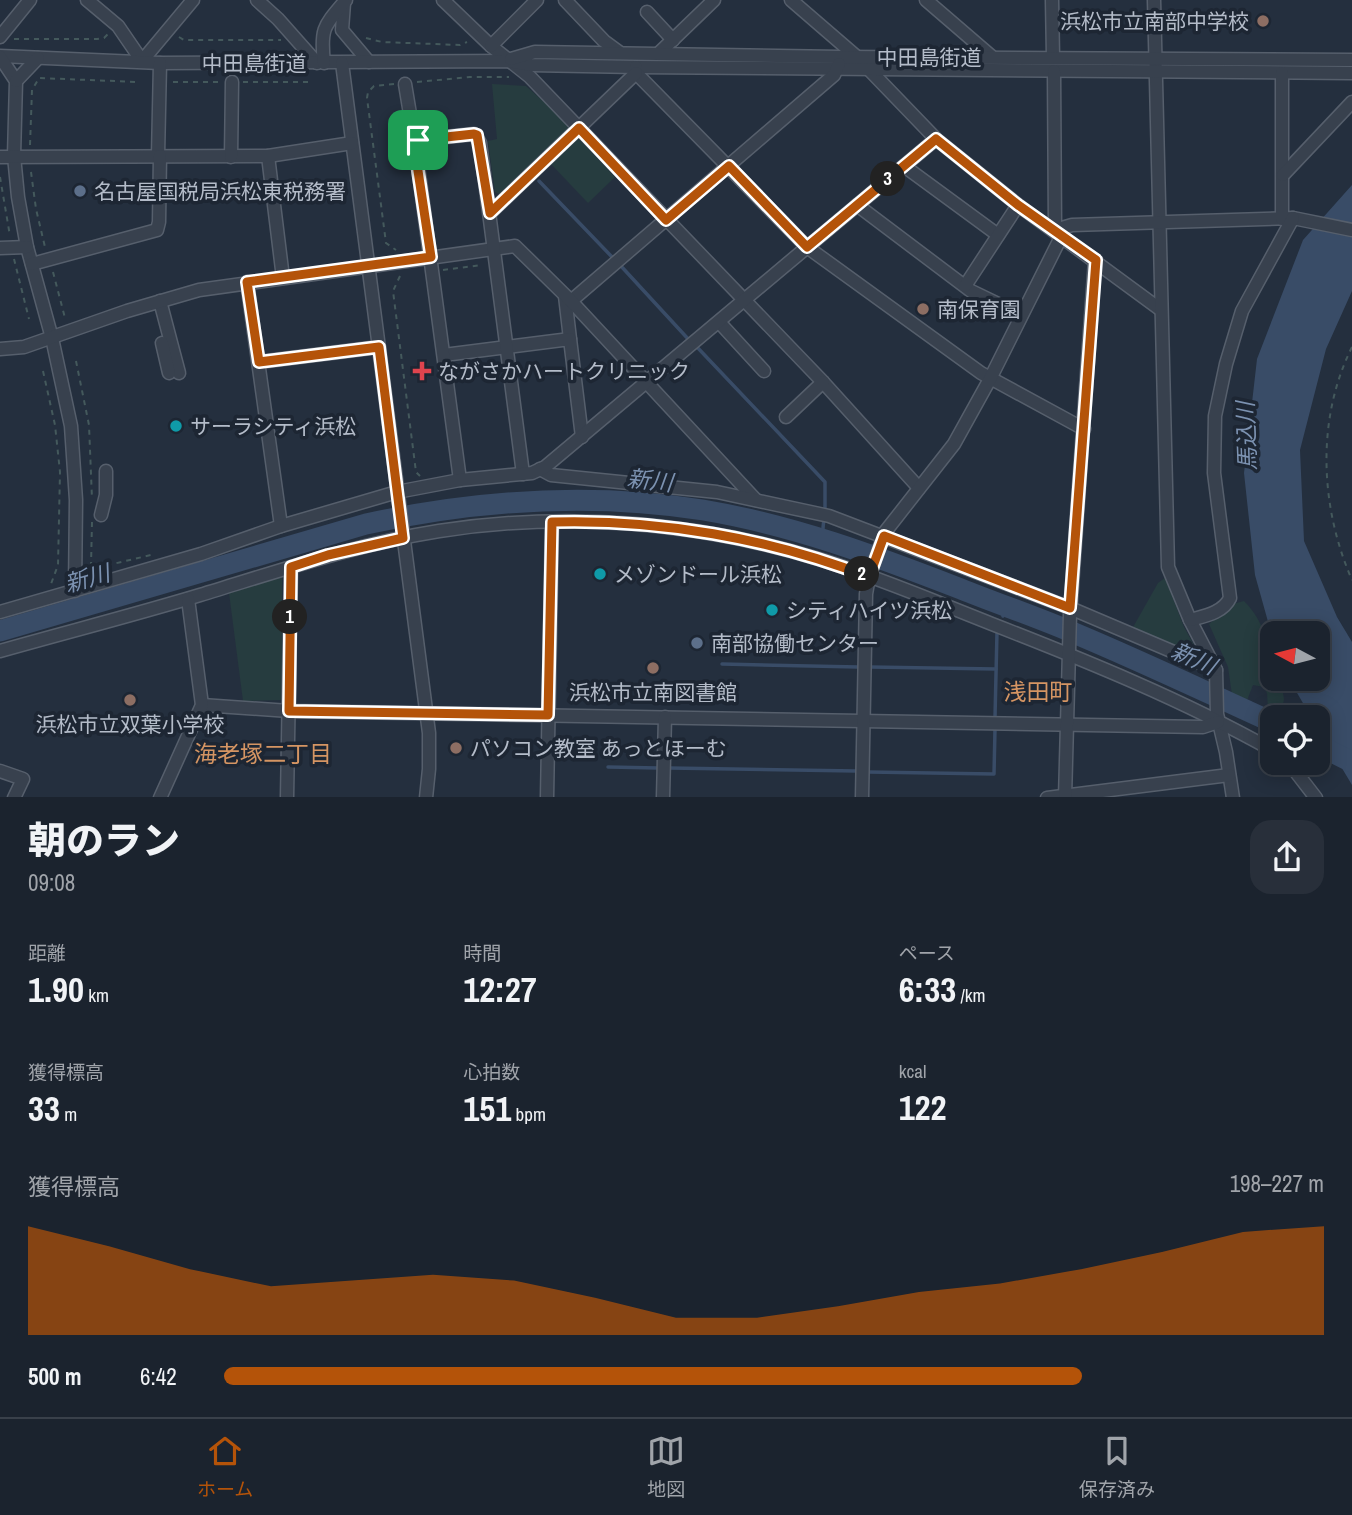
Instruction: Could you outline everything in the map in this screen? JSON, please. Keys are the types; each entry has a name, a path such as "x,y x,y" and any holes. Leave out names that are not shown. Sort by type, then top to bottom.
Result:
{"street":[{"path":"3,38 30,0"},
{"path":"87,0 118,26 142,61 193,0"},
{"path":"491,46 537,0"},
{"path":"565,0 604,41 620,52"},
{"path":"658,54 714,0"},
{"path":"791,0 869,68 936,139 1018,205 1161,310"},
{"path":"926,0 991,57"},
{"path":"1052,0 1053,57"},
{"path":"1154,0 1168,567 1189,620 1216,675 1217,718 1233,797"},
{"path":"345,1 342,30 369,62"},
{"path":"320,63 323,29 345,1"},
{"path":"262,2 320,63"},
{"path":"452,3 491,46 530,76 823,382 919,488"},
{"path":"648,12 673,40"},
{"name":"中田島街道","path":"508,61 535,52 620,52 839,62 869,68 1054,71 1155,65 1352,60"},
{"path":"0,57 16,81 14,156 18,197 27,247 52,338 74,443 75,591"},
{"name":"中田島街道","path":"0,57 160,63 508,61 531,65 636,70 839,62 857,57 1053,57 1282,73 1352,73"},
{"path":"16,81 38,58"},
{"path":"568,299 618,261 834,75 839,62"},
{"path":"32,264 157,230 160,63"},
{"path":"342,63 426,712 430,751 426,797"},
{"path":"490,213 636,70 807,247 990,379 1084,429"},
{"path":"862,797 866,594 869,575 883,538 954,444 990,379 1058,233 1054,71"},
{"path":"1189,620 1221,610 1227,606 1230,598 1214,473 1215,416 1226,364 1242,311 1288,218 1283,175 1282,73"},
{"path":"231,157 232,82"},
{"path":"405,83 460,480"},
{"path":"1283,175 1352,102"},
{"path":"415,144 418,140 477,135 490,213 523,474"},
{"path":"0,611 201,554 281,527 460,480 523,474 540,469 582,438 936,139"},
{"path":"0,157 268,156 352,143"},
{"path":"268,156 283,278"},
{"path":"904,166 998,235"},
{"path":"857,205 976,294 1021,315"},
{"path":"965,286 1018,205"},
{"path":"1058,233 1072,225 1288,218 1352,230"},
{"path":"5,244 27,247"},
{"path":"0,348 24,347 199,290 514,246 568,299 756,500"},
{"path":"1065,796 1070,611 1096,260"},
{"path":"247,282 281,527"},
{"path":"568,299 582,438"},
{"path":"157,302 174,373"},
{"path":"719,322 764,371"},
{"path":"444,355 570,339"},
{"path":"259,362 379,347"},
{"path":"786,417 823,382"},
{"path":"540,469 551,475 717,492 824,515 1070,611 1216,675"},
{"path":"101,515 106,495 106,471"},
{"path":"547,797 552,522"},
{"path":"0,651 403,535 470,527 552,522 632,524 697,531 782,549 869,575 1069,652 1217,718 1260,743"},
{"path":"287,797 291,567"},
{"path":"160,797 202,705 188,598"},
{"path":"202,705 289,711 1202,727 1217,718"},
{"path":"663,797 665,717"},
{"path":"0,771 23,779 14,797"},
{"path":"1047,797 1090,795 1229,775"},
{"path":"1299,775 1316,797"}],"path":[{"path":"3,38 97,40 104,38 110,30"},
{"path":"176,30 180,39 184,40 278,41 283,35"},
{"path":"360,34 368,39 382,41 460,45 468,42 469,38"},
{"path":"30,147 32,90 40,78 138,82"},
{"path":"31,172 36,209 46,248"},
{"path":"0,177 5,244"},
{"path":"13,254 29,319"},
{"path":"442,270 488,264"},
{"path":"52,268 65,318"},
{"path":"400,275 393,291 416,472 425,480"},
{"path":"1352,347 1335,389 1327,434 1326,478 1332,523 1352,580"},
{"path":"43,371 55,425 60,494 57,571 53,583 43,589"}],"green space":[{"path":"492,84 526,86 568,123 569,130 501,195 495,192 488,141 497,139"},
{"path":"578,138 615,177 588,203 551,164"},
{"path":"282,576 283,700 243,701 229,593"},
{"path":"1165,578 1184,627 1200,656 1198,658 1132,629 1158,583"},
{"path":"1244,601 1260,624 1260,686 1253,685 1246,703 1232,695 1228,667 1209,624 1233,604"},
{"path":"1266,691 1283,691 1283,705 1268,705"}],"water":[{"path":"1352,185 1352,291 1326,349 1300,450 1304,541 1337,617 1352,642 1352,785 1330,748 1330,705 1304,705 1296,691 1330,691 1330,621 1268,621 1255,575 1244,473 1257,359 1303,240"}],"waterway":[{"path":"539,181 613,258"},
{"path":"620,265 690,341"},
{"path":"696,346 825,482 825,510"},
{"name":"新川","path":"0,631 366,524 492,504 618,501 661,504 736,516 866,553 1060,627 1260,717"},
{"path":"822,538 824,518"},
{"path":"1003,616 1006,607"},
{"path":"995,717 997,632"},
{"path":"722,664 858,667"},
{"path":"870,667 996,669"},
{"path":"868,772 994,774 995,729"},
{"name":"新川","path":"1330,751 1352,762"},
{"path":"608,767 658,768"},
{"path":"669,768 856,771"}],"place":[{"name":"浜松市立南部中学校","path":"1263,21"},
{"name":"名古屋国税局浜松東税務署","path":"80,191"},
{"name":"南保育園","path":"923,309"},
{"name":"ながさかハートクリニック","path":"422,371"},
{"name":"サーラシティ浜松","path":"176,426"},
{"name":"メゾンドール浜松","path":"600,574"},
{"name":"シティハイツ浜松","path":"772,610"},
{"name":"南部協働センター","path":"697,643"},
{"name":"浜松市立南図書館","path":"653,668"},
{"name":"浜松市立双葉小学校","path":"130,700"},
{"name":"パソコン教室 あっとほーむ","path":"456,748"}],"district":[{"name":"浅田町","path":"1038,691"},
{"name":"海老塚二丁目","path":"263,753"}],"route":[{"path":"579,128 666,220 729,166 807,247 936,139 1018,205 1096,260 1070,608 884,536 869,577 792,552 697,531 600,522 552,522 548,715 289,711 291,567 328,555 403,538 379,347 259,362 247,282 431,257 415,151 418,140 477,135 490,213 579,128"}],"water label":[{"name":"馬込川","path":"1246,436"}]}
